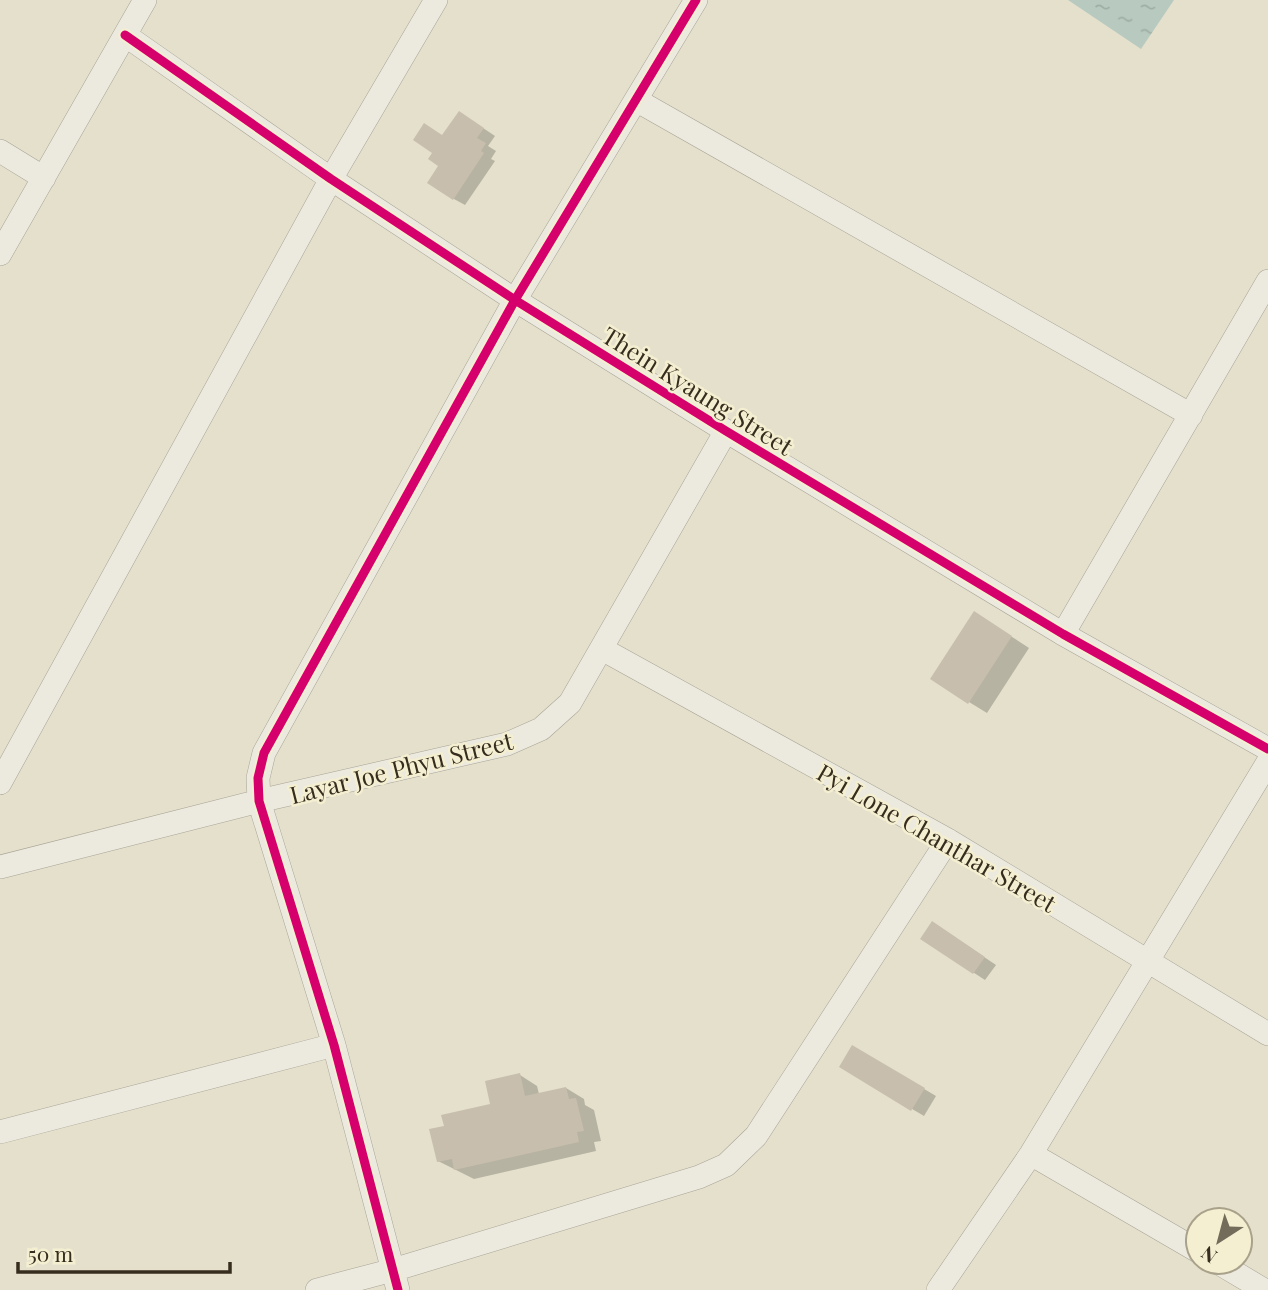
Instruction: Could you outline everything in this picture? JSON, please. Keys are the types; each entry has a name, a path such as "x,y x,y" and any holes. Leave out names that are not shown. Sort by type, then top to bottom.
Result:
{"street":[{"path":"0,254 145,0"},
{"path":"0,783 331,179 436,0"},
{"path":"396,1280 334,1045 259,801 258,778 264,753 515,300 696,0"},
{"name":"Thein Kyaung Street","path":"125,35 331,179 515,300 1063,634 1268,749"},
{"path":"636,100 1191,415"},
{"path":"0,151 44,178"},
{"path":"1063,634 1268,281"},
{"name":"Layar Joe Phyu Street","path":"0,867 259,801 508,744 541,729 570,702 726,431"},
{"name":"Pyi Lone Chanthar Street","path":"602,649 948,840 1268,1034"},
{"path":"938,1290 1031,1154 1268,762"},
{"path":"317,1290 396,1280 699,1177 726,1165 757,1136 948,840"},
{"path":"0,1132 334,1045"},
{"path":"1031,1154 1184,1243"}],"water":[{"path":"1068,0 1174,0 1141,49"}],"building":[{"path":"459,111 484,128 477,138 486,143 481,151 484,153 453,200 427,183 438,166 428,159 432,153 413,140 424,123 442,135"},
{"path":"974,611 1012,636 968,704 930,679"},
{"path":"932,921 985,957 973,974 920,939"},
{"path":"852,1045 925,1088 911,1111 839,1067"},
{"path":"520,1073 525,1096 566,1087 569,1099 576,1098 584,1131 577,1132 579,1142 454,1170 452,1159 437,1162 429,1129 444,1126 441,1115 490,1104 485,1081"}],"cycle path":[{"path":"398,1290 334,1045 259,801 258,778 264,753 515,300 696,0"},
{"path":"125,35 331,179 515,300 1063,634 1268,749"}]}
